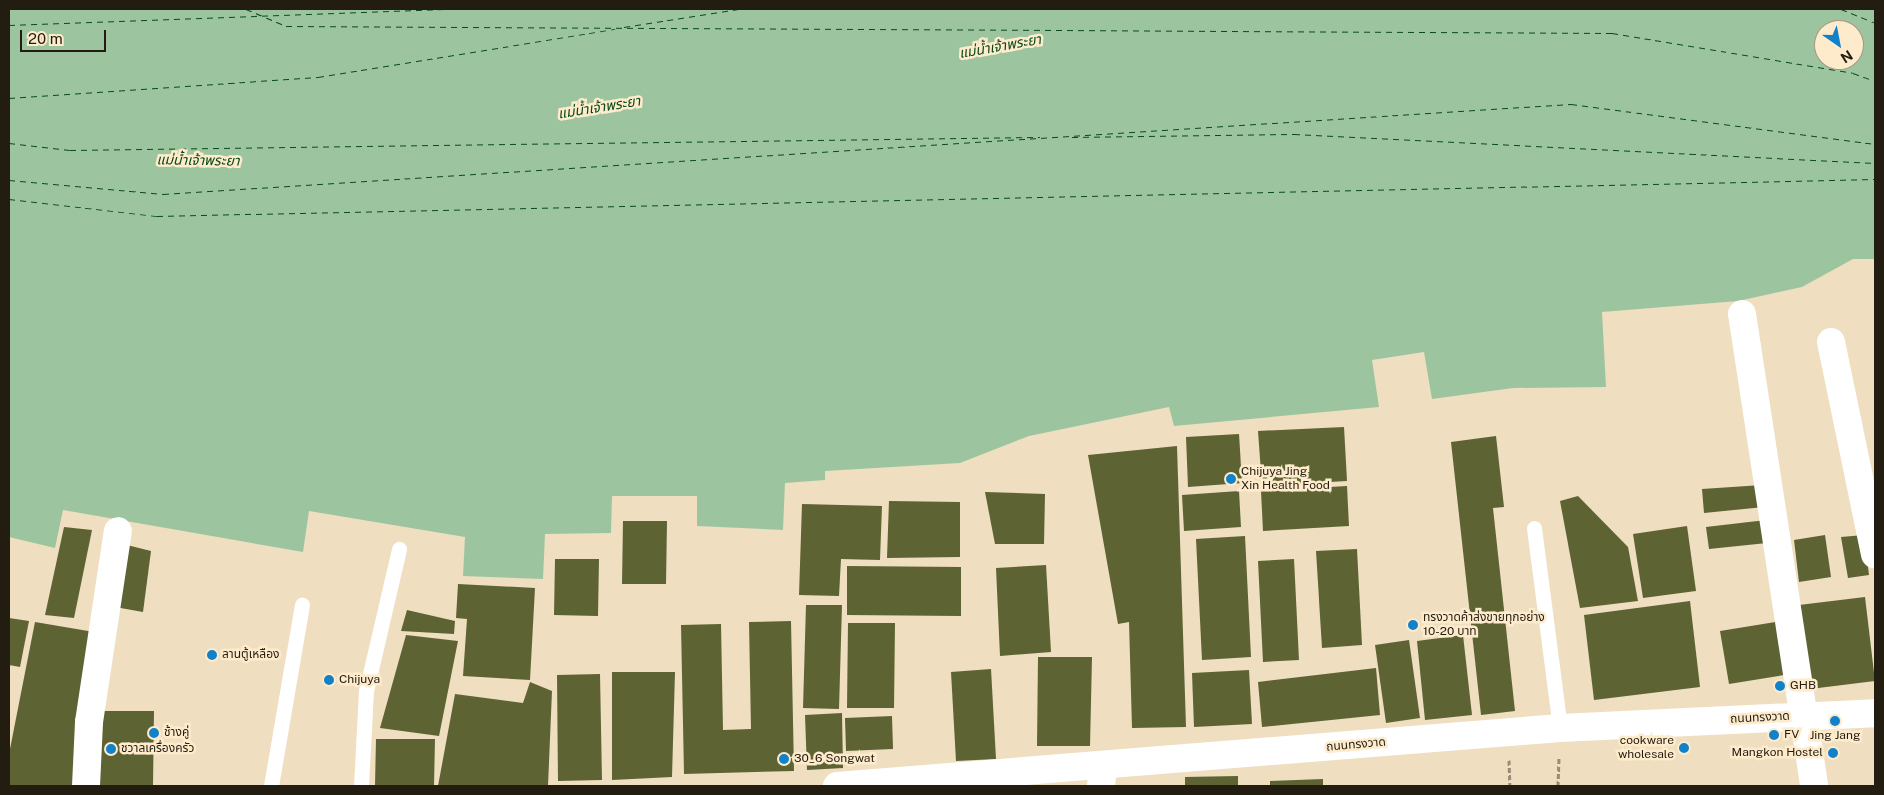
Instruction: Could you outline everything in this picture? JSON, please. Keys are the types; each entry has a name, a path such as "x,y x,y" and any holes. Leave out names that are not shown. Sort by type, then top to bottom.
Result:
{"street":[{"path":"1742,314 1814,786"},
{"path":"1831,342 1875,555"},
{"path":"86,786 88,730 118,531"},
{"name":"ถนนทรงวาด","path":"837,786 1102,776 1560,728 1875,713"}],"lane":[{"path":"1534,528 1560,728"},
{"path":"361,786 366,691 399,550"},
{"path":"271,786 302,604"}],"water":[{"name":"แม่น้ำเจ้าพระยา","path":"9,9 1875,9 1875,259 1853,259 1802,287 1738,301 1602,312 1606,387 1513,388 1432,399 1424,352 1372,360 1379,407 1174,426 1169,407 1029,436 960,463 825,471 825,480 785,483 783,530 697,526 697,496 612,496 611,533 545,534 543,579 463,576 465,537 309,511 303,552 63,510 55,548 9,537"}],"building":[{"path":"1344,427 1347,481 1262,486 1258,431"},
{"path":"1239,434 1242,483 1188,487 1186,437"},
{"path":"1496,436 1504,507 1493,508 1515,711 1481,715 1451,442"},
{"path":"1177,446 1186,727 1132,728 1129,622 1118,624 1088,455"},
{"path":"1762,485 1764,507 1704,513 1702,489"},
{"path":"1347,486 1349,526 1263,531 1261,491"},
{"path":"1239,491 1241,527 1184,531 1182,495"},
{"path":"985,492 1045,494 1044,544 995,544"},
{"path":"1578,496 1628,547 1638,601 1580,608 1560,501"},
{"path":"889,501 960,502 960,557 887,558"},
{"path":"802,504 882,506 880,560 841,559 839,596 799,595"},
{"path":"1766,520 1767,543 1709,549 1706,527"},
{"path":"623,521 667,521 666,584 622,584"},
{"path":"1687,526 1696,591 1643,598 1633,534"},
{"path":"64,527 92,530 74,618 45,615"},
{"path":"1825,535 1831,577 1799,582 1794,540"},
{"path":"1864,535 1869,575 1848,578 1841,537"},
{"path":"1245,536 1251,657 1202,660 1196,539"},
{"path":"123,544 151,551 143,612 115,607"},
{"path":"1357,549 1362,645 1322,648 1316,551"},
{"path":"555,559 599,559 598,616 554,615"},
{"path":"1294,559 1299,660 1263,662 1258,561"},
{"path":"1046,565 1051,652 1000,656 996,568"},
{"path":"847,566 961,567 961,616 847,615"},
{"path":"458,584 535,588 530,680 463,676 467,619 456,618"},
{"path":"1865,597 1875,681 1810,689 1799,605"},
{"path":"1690,601 1700,687 1594,700 1584,615"},
{"path":"806,605 842,605 839,709 803,708"},
{"path":"407,610 455,621 454,634 401,631"},
{"path":"9,618 29,621 20,667 9,665"},
{"path":"1787,620 1796,673 1729,684 1720,631"},
{"path":"791,621 794,771 684,774 681,625 721,624 723,730 751,729 749,622"},
{"path":"35,622 100,633 78,786 9,786 9,754"},
{"path":"848,623 895,623 894,708 847,708"},
{"path":"406,635 458,641 439,736 380,728"},
{"path":"1463,635 1472,715 1425,720 1417,641"},
{"path":"1409,640 1420,718 1386,723 1375,645"},
{"path":"1038,657 1092,657 1090,746 1037,746"},
{"path":"1376,668 1380,715 1262,727 1258,682"},
{"path":"991,669 996,759 956,761 951,672"},
{"path":"1249,670 1252,724 1194,727 1192,673"},
{"path":"612,672 675,672 672,777 612,780"},
{"path":"600,674 602,780 558,781 557,675"},
{"path":"530,682 552,691 548,786 438,786 455,694 523,703"},
{"name":"ชวาลเครื่องครัว","path":"93,711 154,711 153,786 92,786"},
{"path":"842,713 843,768 807,770 805,715"},
{"path":"892,716 893,749 846,751 845,718"},
{"path":"376,739 435,739 434,786 375,786"},
{"path":"1238,776 1238,786 1185,786 1185,777"},
{"path":"1323,779 1323,786 1270,786 1270,781"}],"ferry route":[{"path":"246,9 286,26 1612,33 1853,73 1875,81"},
{"path":"9,25 445,9"},
{"path":"624,27 739,9"},
{"path":"1841,9 1875,23"},
{"path":"9,98 318,77 615,29"},
{"path":"9,180 163,194 1571,104 1875,144"},
{"path":"1072,137 1294,134 1875,163"},
{"path":"9,143 70,150 1040,137"},
{"path":"9,199 157,216 1875,179"}],"place":[{"name":"Chijuya Jing Xin Health Food","path":"1231,479"},
{"name":"ทรงวาดค้าส่งขายทุกอย่าง 10-20 บาท","path":"1413,625"},
{"name":"ลานตู้เหลือง","path":"212,655"},
{"name":"Chijuya","path":"329,680"},
{"name":"GHB","path":"1780,686"},
{"name":"Jing Jang","path":"1835,721"},
{"name":"ช้างคู่","path":"154,733"},
{"name":"FV","path":"1774,735"},
{"name":"cookware wholesale","path":"1684,748"},
{"name":"ชวาลเครื่องครัว","path":"111,749"},
{"name":"Mangkon Hostel","path":"1833,753"},
{"name":"30_6 Songwat","path":"784,759"}]}
